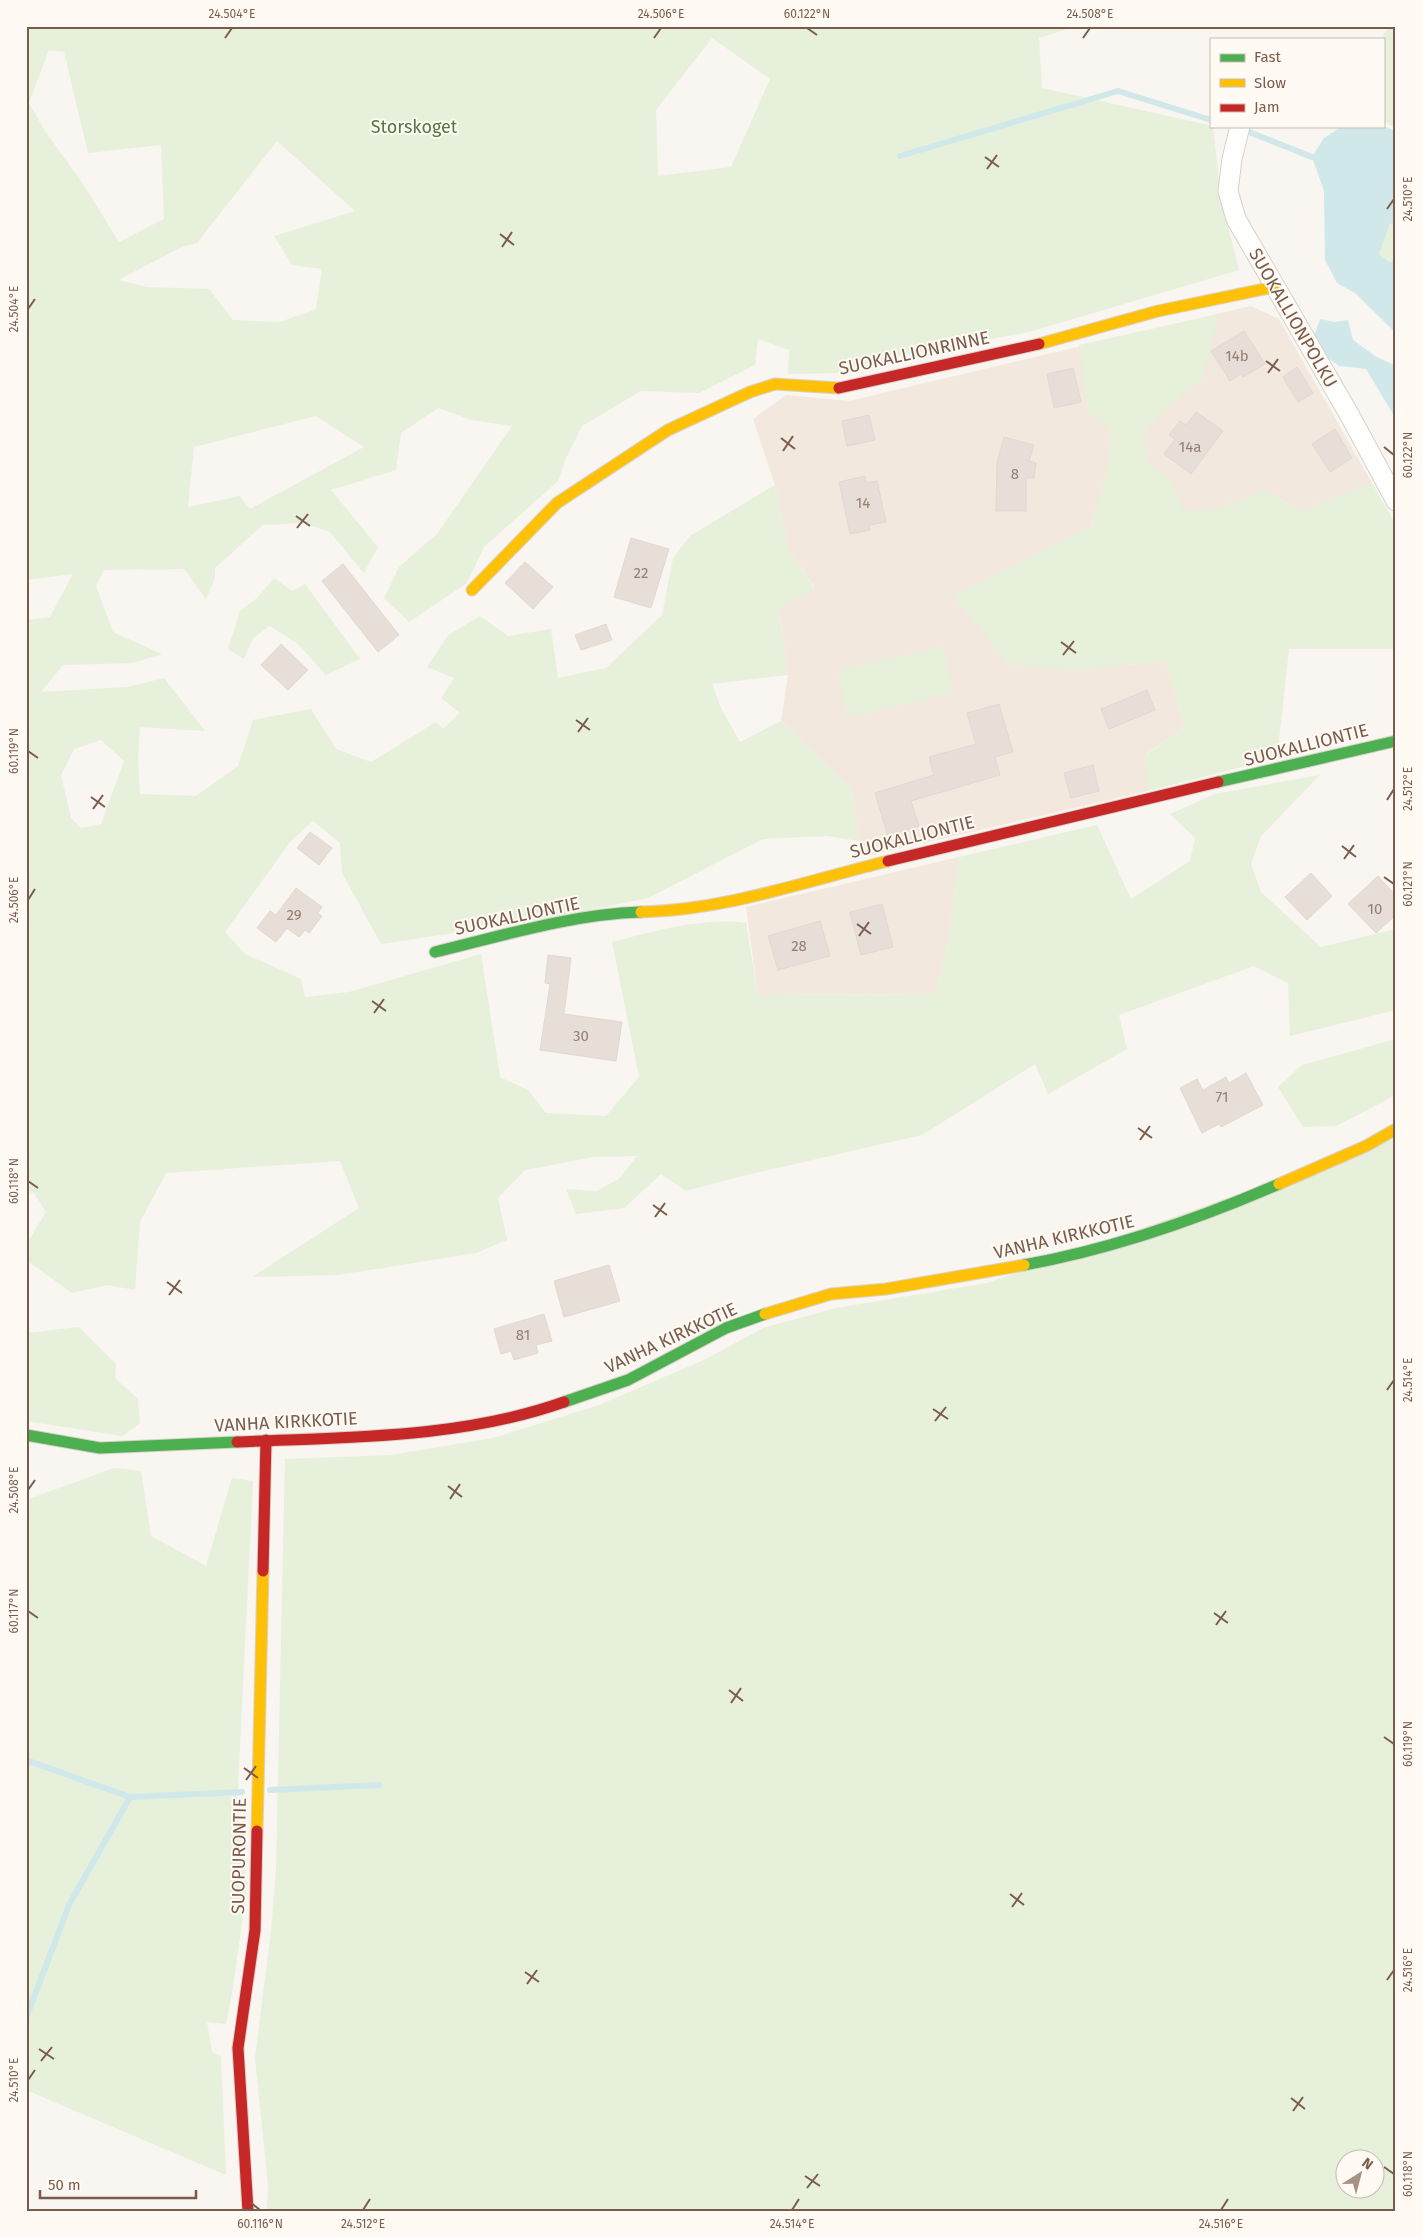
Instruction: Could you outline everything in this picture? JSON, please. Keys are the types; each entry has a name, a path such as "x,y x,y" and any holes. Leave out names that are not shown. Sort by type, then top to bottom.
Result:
{"street":[{"name":"SUOKALLIONPOLKU","path":"1240,128 1232,159 1228,190 1236,219 1349,414 1396,501"},
{"name":"SUOKALLIONRINNE","path":"472,590 557,503 668,430 750,392 775,384 844,388 1032,346 1158,311 1274,287"},
{"name":"SUOKALLIONTIE","path":"435,952 524,931 617,913 679,910 730,901 982,837 1396,741"},
{"name":"VANHA KIRKKOTIE","path":"26,1435 100,1448 415,1433 487,1422 556,1405 628,1380 726,1328 795,1304 831,1294 886,1288 1046,1261 1145,1237 1236,1203 1366,1146 1396,1129"},
{"name":"SUOPURONTIE","path":"248,2211 238,2048 255,1930 266,1440"}],"shaded area":[{"path":"1251,306 1279,319 1372,483 1300,511 1266,490 1214,510 1183,510 1110,463 1091,526 953,596 1074,671 1166,661 1184,728 1146,754 1148,791 872,855 863,849 859,841 852,790 781,721 788,675 779,606 815,588 789,551 775,485 753,419 786,395 849,401"},
{"path":"959,857 948,942 935,994 758,995 746,907"}],"green space":[{"name":"Storskoget","path":"26,26 1076,26 1039,38 1042,88 1210,125 1210,128 1213,128 1221,199 1239,270 1029,332 878,360 842,373 788,374 789,350 758,339 755,365 699,393 641,391 582,426 566,458 558,481 484,547 467,583 409,622 384,598 399,567 437,534 512,426 472,420 438,408 401,433 396,470 331,490 378,547 364,573 330,532 304,523 263,525 215,568 215,579 206,599 184,569 104,570 96,586 113,632 162,654 132,663 63,665 41,692 127,687 164,678 205,731 140,727 138,762 140,794 196,796 238,766 253,720 311,709 336,749 371,762 436,722 443,729 460,713 441,698 454,678 427,667 448,635 480,616 508,636 551,629 558,678 606,668 662,615 673,558 690,536 775,485 789,551 815,589 779,607 788,675 712,684 721,708 740,742 781,721 852,790 859,841 827,836 763,839 648,898 540,920 381,944 342,873 340,843 313,821 291,841 225,932 245,954 301,979 305,997 349,992 481,954 500,1077 528,1090 546,1113 606,1116 639,1077 612,942 695,923 746,923 758,995 935,994 948,942 959,857 1097,825 1131,899 1190,861 1195,838 1170,814 1215,794 1320,775 1261,836 1251,864 1261,892 1321,947 1396,929 1396,1010 1290,1036 1288,983 1254,966 1119,1015 1127,1049 1048,1094 1035,1064 922,1135 738,1177 686,1191 661,1174 624,1208 576,1214 566,1189 597,1191 619,1179 637,1156 594,1157 525,1170 498,1198 507,1240 476,1253 338,1275 252,1277 359,1208 340,1161 166,1173 140,1222 135,1290 107,1285 72,1293 26,1260 26,1245 46,1212 34,1193 26,1192 26,620 50,617 73,574 26,580","holes":["712,38 770,79 731,167 658,176 656,110","49,50 64,52 88,153 161,145 164,219 119,242 83,184 45,131 29,103","277,141 355,211 274,236 292,265 322,269 316,309 280,322 233,320 209,289 147,287 118,280 182,247 197,243","316,416 364,447 250,509 240,496 188,507 194,447","101,740 124,761 101,824 81,828 71,818 61,775 74,749"]},
{"path":"1389,26 1396,26 1396,128 1384,122 1384,38 1382,38"},
{"path":"1396,223 1396,261 1390,262 1379,254 1390,224"},
{"path":"1219,314 1203,377 1155,419 1142,436 1148,464 1169,478 1183,510 1214,510 1266,490 1300,511 1372,483 1396,525 1396,649 1289,649 1277,758 1148,791 1144,756 1184,728 1166,661 1074,671 1010,665 953,596 1091,526 1110,462 1111,429 1087,411 1079,345"},
{"path":"274,578 292,591 305,584 360,659 326,675 298,644 270,626 253,638 244,659 228,649 240,611 257,598"},
{"path":"943,646 954,693 848,718 837,671"},
{"path":"1396,1039 1396,1095 1336,1126 1303,1127 1278,1087 1302,1065"},
{"path":"1396,1138 1396,2211 267,2211 268,2186 255,2058 271,1931 276,1869 285,1459 392,1455 493,1438 599,1405 706,1359 763,1328 836,1308 987,1283"},
{"path":"79,1327 116,1364 115,1378 138,1399 140,1423 122,1436 26,1421 26,1333"},
{"path":"114,1468 141,1471 151,1536 206,1566 232,1478 253,1481 237,1808 247,1886 233,1988 226,2024 207,2022 212,2052 221,2056 226,2175 26,2090 26,1500"}],"water":[{"path":"1384,126 1396,131 1396,223 1390,224 1379,254 1390,262 1396,261 1396,333 1355,293 1337,283 1325,260 1324,191 1312,157 1324,138 1340,128 1384,128"},
{"path":"1320,319 1335,322 1348,320 1353,340 1375,356 1396,366 1396,419 1366,369 1339,366 1311,345"}],"building":[{"path":"1244,331 1265,364 1243,377 1241,374 1230,381 1211,351"},
{"path":"1297,367 1313,393 1298,402 1283,377"},
{"path":"1073,368 1081,402 1054,408 1047,374"},
{"path":"1196,412 1223,431 1191,474 1164,454 1175,439 1169,435 1180,421 1186,425"},
{"path":"869,415 875,440 847,446 842,421"},
{"path":"1335,429 1352,458 1330,472 1312,444"},
{"path":"1004,437 1034,445 1029,461 1036,463 1034,478 1026,478 1026,511 996,511 997,463"},
{"path":"865,476 866,483 877,481 886,522 869,525 870,530 850,534 839,482"},
{"path":"631,538 669,549 651,608 614,597"},
{"path":"525,562 553,587 533,609 505,583"},
{"path":"343,564 399,635 378,652 322,581"},
{"path":"606,624 612,640 581,650 575,635"},
{"path":"281,644 308,670 288,690 261,665"},
{"path":"1147,690 1155,710 1109,729 1101,709"},
{"path":"999,704 1013,752 995,757 1000,775 911,801 919,826 888,836 875,793 934,775 929,757 976,744 967,713"},
{"path":"1093,765 1099,791 1071,798 1064,773"},
{"path":"310,832 332,848 319,865 297,848"},
{"path":"1311,873 1332,896 1307,920 1285,897"},
{"path":"1378,876 1396,896 1396,915 1376,933 1348,904"},
{"path":"296,888 322,907 318,913 322,916 309,933 305,930 299,937 287,928 276,942 257,928 270,911 276,915"},
{"path":"882,904 893,947 861,955 850,912"},
{"path":"820,921 830,956 778,970 768,936"},
{"path":"548,955 571,958 564,1014 622,1022 616,1061 540,1050 550,984 545,983"},
{"path":"1246,1073 1263,1105 1221,1127 1219,1124 1202,1133 1180,1088 1197,1079 1203,1090 1226,1077 1229,1083"},
{"path":"609,1265 620,1301 564,1317 554,1281"},
{"path":"544,1314 552,1341 536,1345 538,1353 514,1360 511,1351 501,1354 494,1329"}],"waterway":[{"path":"900,156 1118,91 1210,120"},
{"path":"1249,132 1312,157"},
{"path":"26,1760 130,1797"},
{"path":"270,1790 379,1785"},
{"path":"26,2018 69,1905 130,1797 242,1792"}],"traffic: fast":[{"path":"1218,782 1396,741"},
{"path":"435,952 563,921 641,912"},
{"path":"1024,1265 1090,1251 1154,1232 1217,1210 1279,1184"},
{"path":"564,1402 628,1380 726,1328 765,1314"},
{"path":"26,1435 100,1448 237,1442"}],"traffic: slow":[{"path":"1039,344 1158,311 1274,287"},
{"path":"472,590 557,503 668,430 750,392 775,384 839,388"},
{"path":"641,912 704,906 735,900 888,861"},
{"path":"1279,1184 1366,1146 1396,1129"},
{"path":"765,1314 831,1294 886,1289 1024,1265"},
{"path":"257,1831 263,1571"}],"traffic: jam":[{"path":"839,388 1039,344"},
{"path":"888,861 1218,782"},
{"path":"237,1442 361,1437 443,1430 524,1414 564,1402"},
{"path":"263,1571 266,1440"},
{"path":"248,2211 238,2048 255,1930 257,1831"}]}
